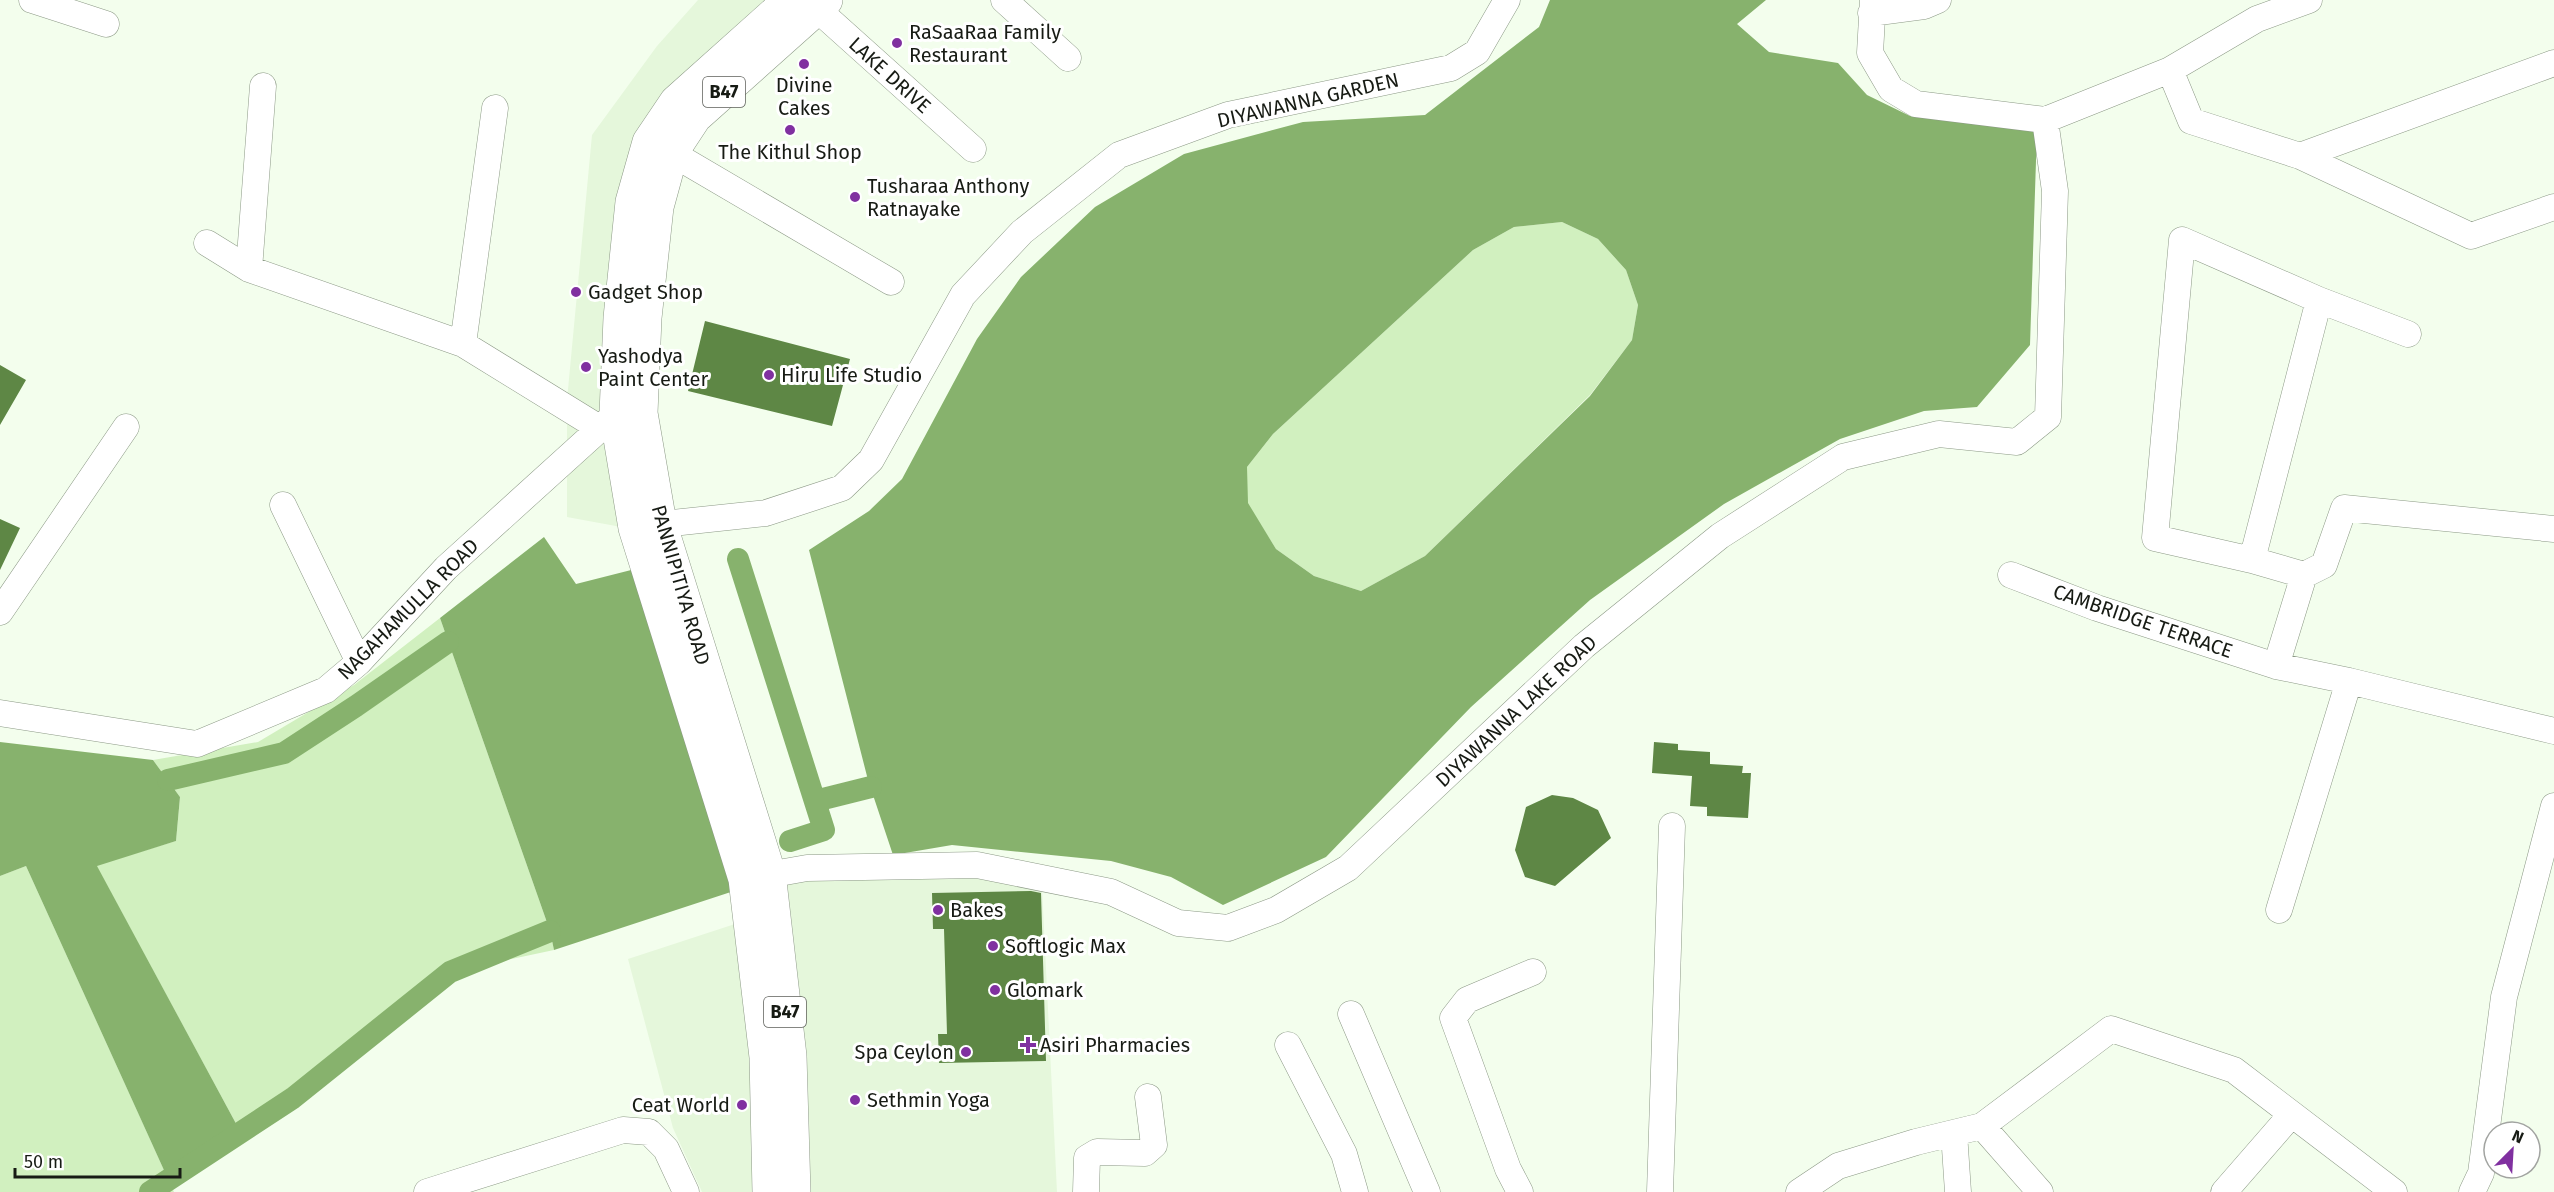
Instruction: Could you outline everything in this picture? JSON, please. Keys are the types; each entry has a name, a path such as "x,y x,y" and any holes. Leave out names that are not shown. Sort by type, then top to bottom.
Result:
{"main road":[{"name":"PANNIPITIYA ROAD","path":"794,1192 790,1056 757,876 648,526 620,418 620,318 632,202 661,147 676,102 810,2"},
{"name":"PANNIPITIYA ROAD","path":"757,876 766,1057 769,1192"}],"street":[{"path":"32,0 106,24"},
{"path":"1004,0 1068,58"},
{"name":"DIYAWANNA GARDEN","path":"648,526 766,513 842,488 871,460 963,295 1022,232 1119,155 1228,115 1451,68 1477,52 1507,0"},
{"path":"1938,0 1924,6 1872,6 1870,52 1891,89 1916,104 2045,120 2170,70 2257,19 2309,0"},
{"name":"LAKE DRIVE","path":"810,2 973,149"},
{"path":"2300,156 2554,63"},
{"path":"2170,70 2191,121 2300,156 2471,236 2554,207"},
{"path":"249,269 263,86"},
{"path":"463,344 495,108"},
{"name":"DIYAWANNA LAKE ROAD","path":"757,876 818,868 977,865 1111,892 1178,923 1228,928 1276,910 1348,868 1584,646 1720,536 1843,457 1939,434 2018,442 2048,417 2055,191 2045,120"},
{"path":"661,147 891,282"},
{"path":"2304,576 2252,560 2156,538 2182,240 2319,300 2408,334"},
{"path":"207,243 249,269 463,344 620,418"},
{"path":"2252,560 2319,300"},
{"name":"NAGAHAMULLA ROAD","path":"0,713 197,744 326,690 359,662 446,568 620,418"},
{"path":"0,612 126,427"},
{"path":"283,505 359,662"},
{"path":"2276,666 2304,576 2324,565 2344,508 2554,529"},
{"name":"CAMBRIDGE TERRACE","path":"2011,575 2097,608 2276,666 2349,681 2554,731"},
{"path":"2279,910 2349,681"},
{"path":"2472,1192 2481,1173 2504,997 2554,806"},
{"path":"1660,1192 1672,826"},
{"path":"1520,1192 1508,1169 1453,1018 1467,1000 1533,972"},
{"path":"1351,1014 1427,1192"},
{"path":"1799,1192 1838,1166 1982,1126 2111,1029 2234,1070 2394,1192"},
{"path":"1288,1045 1344,1154 1355,1192"},
{"path":"1086,1192 1087,1158 1097,1152 1145,1153 1154,1145 1148,1097"},
{"path":"2224,1192 2291,1115"},
{"path":"1982,1126 2040,1192"},
{"path":"427,1192 623,1130 649,1132 666,1149 686,1192"},
{"path":"1954,1132 1958,1192"}],"shaded area":[{"path":"698,0 780,0 674,100 632,529 567,517 567,400 592,135 657,46"},
{"path":"1550,0 1766,0 1737,24 1769,52 1838,63 1867,95 1910,116 2037,130 2030,345 1977,407 1924,411 1840,439 1724,504 1590,600 1471,707 1326,857 1223,905 1171,877 1111,861 952,845 893,855 868,780 809,550 869,511 902,479 977,339 1021,277 1095,207 1184,154 1303,122 1425,115 1539,27","holes":["1562,222 1598,239 1626,270 1638,305 1632,340 1590,396 1425,556 1361,591 1314,576 1276,549 1248,503 1247,467 1273,434 1473,250 1514,227"]},
{"path":"1562,222 1598,239 1626,270 1638,305 1632,340 1590,395 1425,556 1361,591 1314,576 1276,549 1247,503 1247,467 1273,434 1473,250 1514,227"},
{"path":"544,537 576,584 643,567 740,889 554,950 550,931 440,618"},
{"path":"440,618 550,931 554,950 450,972 293,1098 240,1131 96,865 176,841 180,797 153,760 258,742 354,685"},
{"path":"0,742 153,760 180,797 176,841 97,866 240,1131 168,1179 26,866 0,876"},
{"path":"26,866 174,1192 0,1192 0,876"},
{"path":"976,874 1042,888 1057,1192 811,1192 807,1055 787,881"},
{"path":"738,923 754,1057 757,1192 702,1192 673,1128 628,959"}],"building":[{"name":"Hiru Life Studio","path":"705,321 850,359 832,426 688,391"},
{"path":"0,365 26,380 0,425"},
{"path":"0,519 20,528 0,570"},
{"path":"1654,742 1678,744 1678,750 1710,752 1710,764 1743,766 1742,773 1751,773 1748,818 1707,816 1707,807 1690,806 1692,776 1652,773"},
{"path":"1552,795 1573,798 1598,810 1611,838 1555,886 1525,877 1515,850 1526,807"},
{"name":"Glomark","path":"1031,891 1041,893 1046,1061 939,1063 938,1034 947,1034 944,929 933,929 932,893"}],"waterway":[{"path":"738,559 824,830 790,841"},
{"path":"168,780 284,753 448,642"},
{"path":"815,801 871,787"},
{"path":"150,1192 293,1098 450,972 550,931"}],"place":[{"name":"RaSaaRaa Family Restaurant","path":"897,43"},
{"name":"Divine Cakes","path":"804,64"},
{"name":"The Kithul Shop","path":"790,130"},
{"name":"Tusharaa Anthony Ratnayake","path":"855,197"},
{"name":"Gadget Shop","path":"576,292"},
{"name":"Yashodya Paint Center","path":"586,367"},
{"name":"Hiru Life Studio","path":"769,375"},
{"name":"Bakes","path":"938,910"},
{"name":"Softlogic Max","path":"993,946"},
{"name":"Glomark","path":"995,990"},
{"name":"Asiri Pharmacies","path":"1028,1045"},
{"name":"Spa Ceylon","path":"966,1052"},
{"name":"Sethmin Yoga","path":"855,1100"},
{"name":"Ceat World","path":"742,1105"}]}
